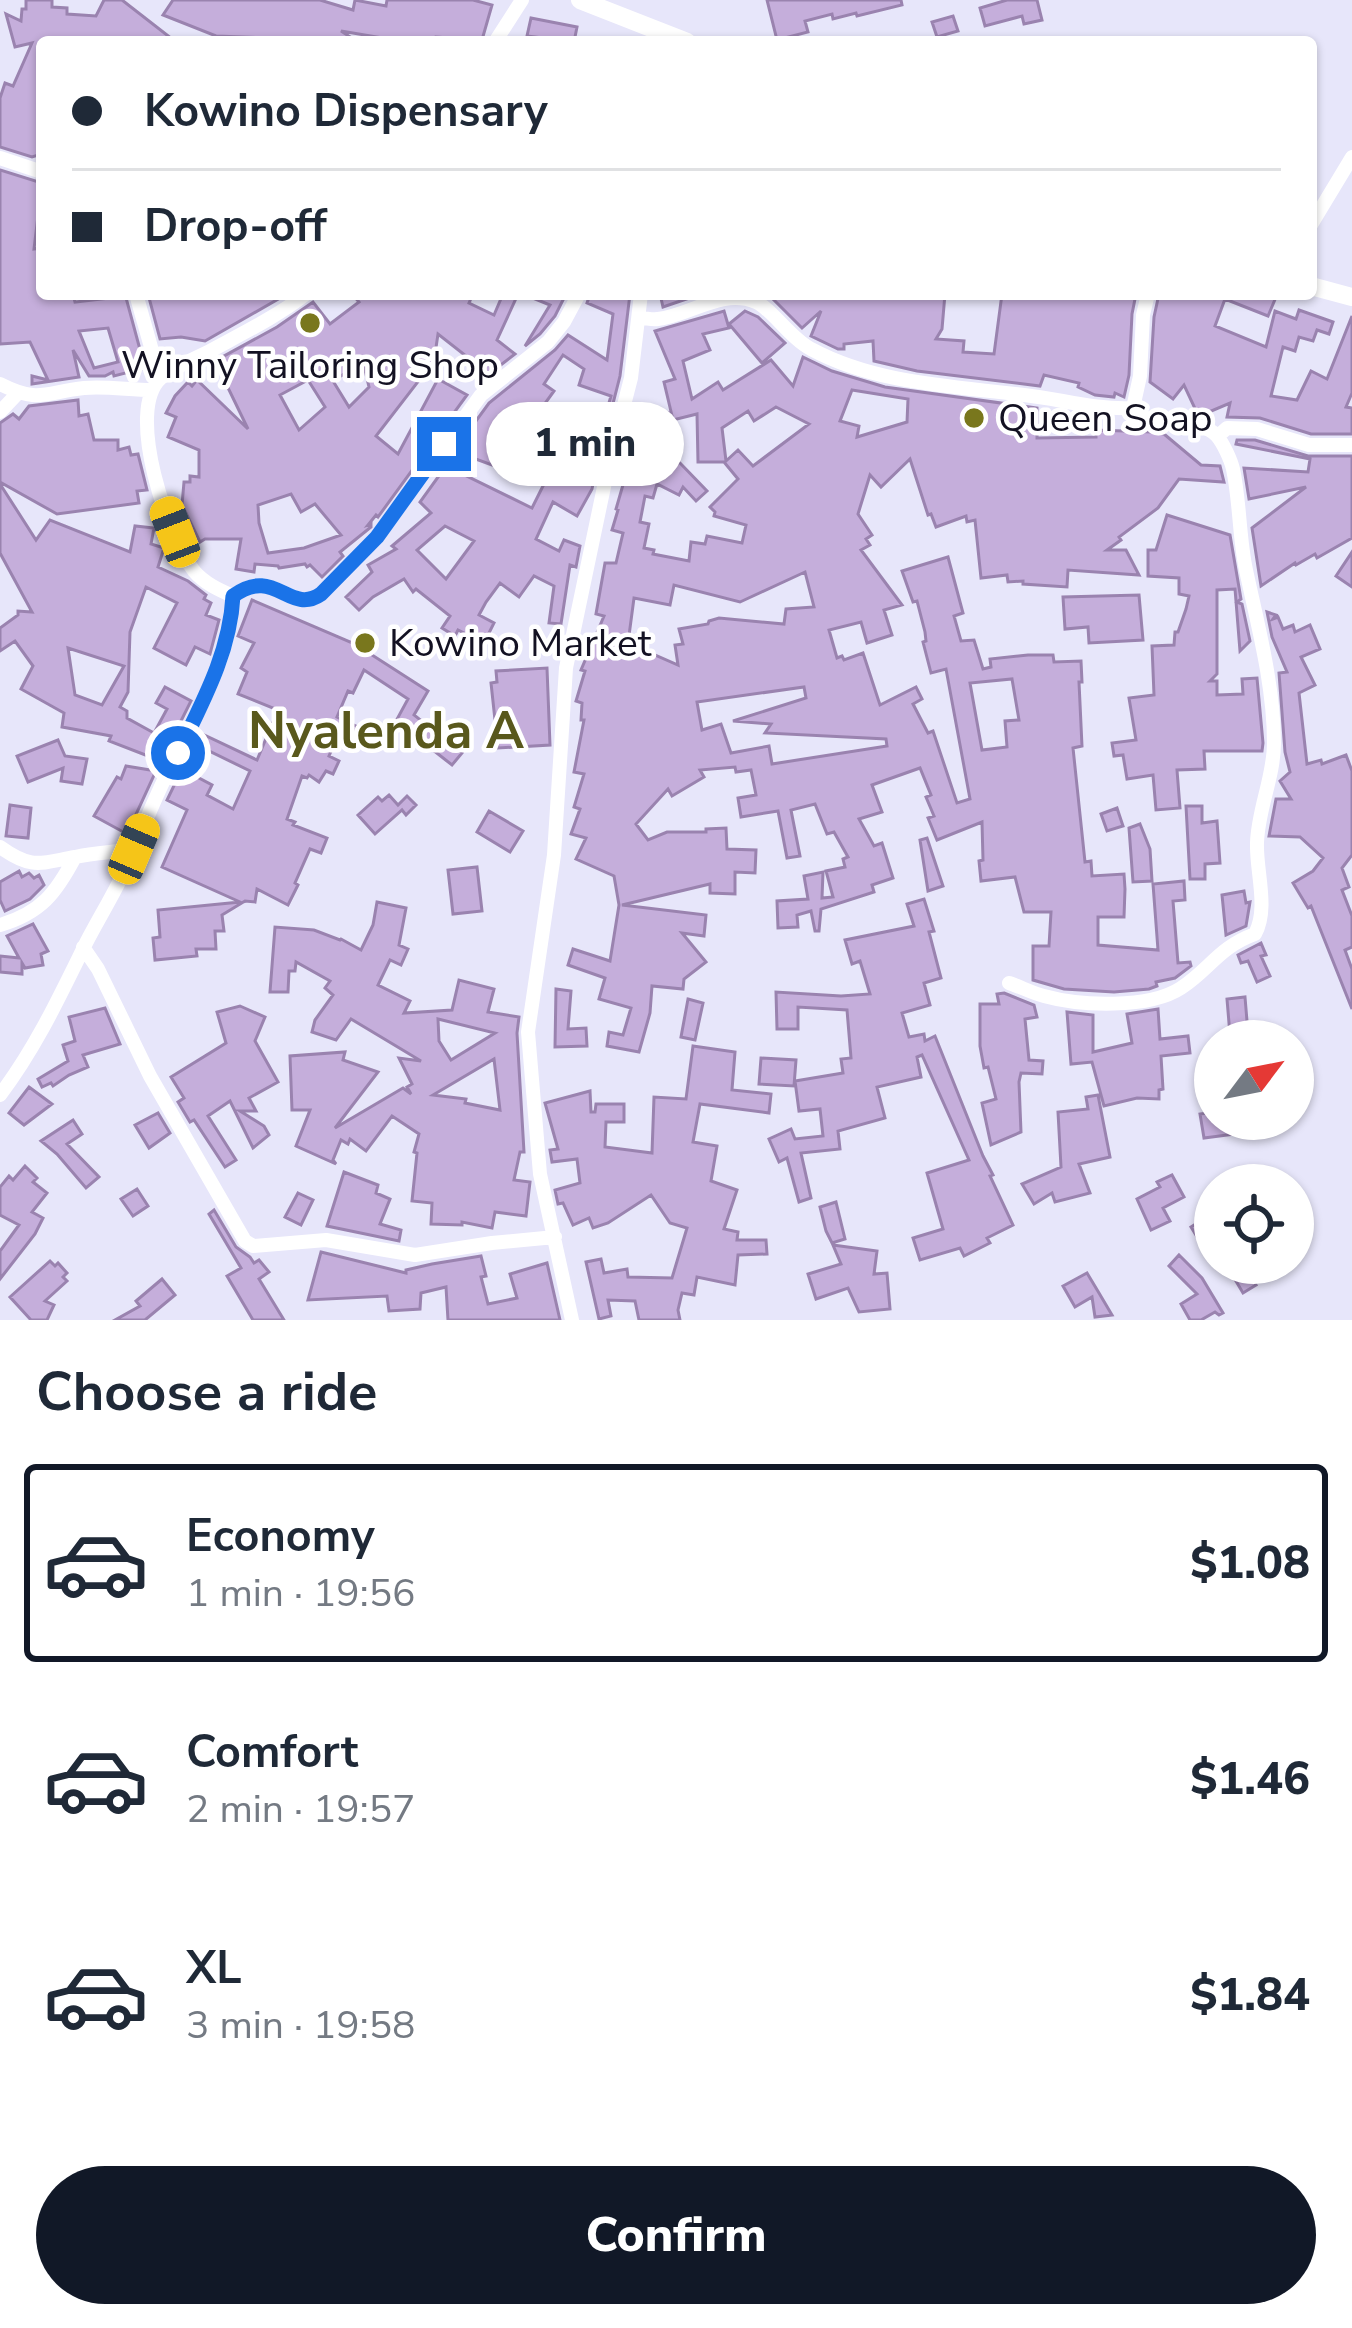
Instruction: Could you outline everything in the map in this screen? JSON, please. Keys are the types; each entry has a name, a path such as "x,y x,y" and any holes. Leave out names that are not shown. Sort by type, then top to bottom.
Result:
{"main road":[{"path":"580,0 672,36"},
{"path":"1317,288 1352,297"}],"street":[{"path":"499,36 522,0"},
{"path":"1317,215 1352,157"},
{"path":"0,158 36,170"},
{"path":"137,300 156,385 146,422 157,485 182,551 196,573 233,596"},
{"path":"0,384 29,397 89,387 156,385 298,300"},
{"path":"0,1095 50,1019 217,672 233,596 258,583 301,600 312,601 321,594 377,537 481,395 548,342 576,300"},
{"path":"572,1320 544,1204 528,1032 554,855 566,668 631,378 641,300"},
{"path":"640,318 659,319 718,300"},
{"path":"738,300 762,304 806,347 860,371 1083,406 1133,407"},
{"path":"1133,407 1147,300"},
{"path":"0,412 18,393"},
{"path":"1009,982 1044,996 1086,1003 1158,998 1184,986 1225,947 1255,934 1262,917 1258,831 1272,771 1274,736 1233,464 1217,436 1192,425 1152,422 1133,407"},
{"path":"1217,436 1227,428 1257,429 1309,445 1352,445"},
{"path":"0,848 29,863 46,865 134,849"},
{"path":"0,925 45,902 58,889 75,857"},
{"path":"83,947 150,1076 245,1241 253,1246 326,1240 416,1255 555,1238"}],"building":[{"path":"26,0 52,0 52,7 67,8 67,14 96,16 104,0 122,0 168,36 36,36 36,156 32,157 0,147 0,98 5,83 13,86 32,43 15,47 6,14 21,21 22,9 26,9"},
{"path":"173,0 320,0 353,10 355,0 386,6 387,0 473,0 492,5 483,36 371,36 341,31 349,36 216,36 163,15"},
{"path":"767,0 901,0 902,5 857,16 833,19 832,14 805,21 808,32 776,36"},
{"path":"1007,0 1037,0 1042,20 1024,24 1022,16 985,26 980,8"},
{"path":"953,16 958,31 937,36 932,22"},
{"path":"531,18 577,27 575,36 527,36"},
{"path":"0,170 36,181 36,300 127,300 145,368 89,376 73,350 79,377 32,384 32,376 48,380 30,342 0,344","holes":["108,328 118,362 94,368 79,331"]},
{"path":"150,300 277,300 205,341 160,339"},
{"path":"357,300 470,300 494,315 500,300 515,300 497,340 515,354 489,374 438,334 434,361 376,436 398,454 438,379 467,395 368,525 371,527 340,552 343,556 322,577 305,564 279,568 255,564 254,572 236,569 241,539 200,542 182,505 184,482 190,482 190,476 199,477 199,450 168,437 176,417 166,413 188,382 192,386 197,380 248,429 215,361 313,302 330,324","holes":["363,362 369,387 349,407 333,381","308,380 325,407 299,430 280,395","291,494 301,512 315,504 341,535 304,548 268,553 258,505"]},
{"path":"538,300 563,300 555,316 525,346 550,305"},
{"path":"588,300 629,300 620,376 606,431 601,430 611,396 579,385 584,369 563,355 544,384 554,391 546,402 576,427 580,417 597,425 584,455 597,463 592,489 577,516 553,502 536,539 559,551 564,540 580,546 576,567 570,565 561,624 549,623 554,586 534,576 519,597 500,583 479,615 494,623 484,643 442,628 450,616 416,589 413,592 404,579 359,610 346,597 372,572 368,565 396,549 392,546 431,513 420,502 446,466 532,508 544,484 454,451 489,403 568,335 607,360 613,314","holes":["445,526 474,541 446,579 417,550"]},
{"path":"774,300 944,300 942,329 936,339 964,341 963,352 994,354 1001,300 1135,300 1124,397 1095,395 1078,387 1079,383 1044,375 1040,386 874,361 873,341 838,349 811,336 821,311 802,328"},
{"path":"1158,300 1225,300 1215,326 1266,347 1275,311 1296,319 1299,310 1333,322 1329,334 1317,330 1313,341 1299,337 1295,351 1283,347 1271,396 1297,400 1311,371 1327,379 1352,316 1352,393 1346,407 1352,408 1352,434 1311,434 1260,418 1227,417 1230,403 1198,415 1184,385 1173,399 1150,382"},
{"path":"1228,300 1275,300 1268,316"},
{"path":"724,311 729,328 703,334 710,350 683,361 692,399 718,382 723,390 771,360 793,386 803,357 885,387 1037,408 1037,438 1096,437 1096,430 1152,432 1164,434 1201,465 1220,466 1224,482 1179,479 1158,508 1107,550 1126,550 1139,575 1068,570 1067,587 1008,582 1007,575 981,578 975,520 967,522 966,516 936,527 910,459 881,487 870,475 858,514 872,535 866,539 870,545 861,550 902,605 884,610 892,635 867,643 861,622 829,630 837,658 863,653 880,705 916,687 922,699 913,704 928,733 933,731 957,803 970,799 946,669 931,673 917,601 913,602 902,571 948,557 963,613 954,616 961,641 974,640 983,669 991,667 990,659 1028,655 1053,655 1054,662 1081,661 1082,746 1073,748 1085,862 1091,861 1092,876 1124,874 1125,889 1124,917 1098,917 1098,945 1158,950 1153,884 1184,881 1185,900 1173,901 1178,963 1190,962 1191,966 1149,989 1064,989 1033,980 1033,946 1049,946 1051,912 1024,912 1015,877 981,881 982,822 937,840 928,818 934,816 926,797 931,795 920,768 872,785 882,812 859,819 874,846 882,843 893,878 872,885 874,892 821,909 819,931 815,931 811,911 797,915 798,927 778,928 777,901 808,899 804,876 823,872 822,898 833,897 826,871 845,867 843,859 848,857 834,832 827,834 815,804 791,810 800,856 787,858 778,811 741,817 738,798 756,795 751,770 700,770 704,777 672,796 668,789 636,824 648,840 667,832 726,828 727,849 756,850 755,873 735,872 735,894 710,893 710,884 622,905 706,915 704,936 682,933 706,962 684,979 683,989 652,986 639,1052 607,1046 609,1032 623,1035 631,1008 599,999 605,978 568,965 573,949 610,961 619,905 614,876 576,859 586,838 571,834 584,774 574,772 584,720 582,703 576,701 585,671 581,670 604,616 596,614 605,563 616,563 623,533 612,530 616,509 636,440 653,446 652,414 668,413 670,460 680,463 707,491 696,501 683,487 679,495 657,484 653,498 645,496 640,522 649,524 644,548 689,561 691,542 705,544 707,536 742,543 746,525 714,516 710,507 738,479 724,462 698,462 697,414 673,420 664,382 675,379 655,331","holes":["852,390 908,399 907,422 857,437 859,426 840,421","776,407 809,424 753,466 738,450 726,461 722,428 748,411 754,421","805,572 814,607 786,609 784,624 719,618 679,629 683,644 675,645 678,665 628,643 634,598 670,605 674,585 740,602","1012,679 1019,720 1005,721 1007,747 982,750 970,683","804,687 806,698 733,721 771,724 765,733 886,739 887,746 772,764 769,746 731,753 721,724 702,730 697,702"]},
{"path":"745,311 785,343 762,363 729,324"},
{"path":"78,400 79,416 88,414 94,440 118,440 118,450 129,447 131,455 138,454 147,490 137,491 139,503 57,514 0,482 0,423 13,414 19,419 29,406"},
{"path":"1237,440 1255,440 1308,456 1352,456 1352,538 1317,558 1315,554 1295,563 1261,586 1252,528 1306,487 1249,499 1244,468 1308,472 1310,459 1236,444"},
{"path":"0,484 36,540 50,520 130,552 135,526 154,528 151,544 164,548 158,567 206,595 204,599 211,603 206,615 219,620 210,654 195,647 186,665 154,648 177,603 146,587 130,632 128,692 120,707 127,711 127,718 154,733 167,709 156,703 165,687 191,701 161,761 109,741 111,736 62,727 64,713 21,689 33,666 15,641 0,651 0,628 18,611 32,612 0,553","holes":["68,648 124,666 102,705 75,695"]},
{"path":"1167,515 1230,535 1241,599 1237,602 1242,604 1250,641 1240,651 1235,589 1217,590 1217,674 1210,681 1217,681 1217,695 1243,694 1242,679 1257,678 1263,743 1262,751 1204,751 1205,769 1177,770 1180,808 1156,810 1153,775 1127,779 1123,755 1114,756 1112,743 1136,740 1129,698 1154,695 1152,646 1174,645 1186,609 1189,596 1179,594 1179,578 1148,576 1148,550 1156,550"},
{"path":"1352,552 1352,587 1336,576"},
{"path":"1139,595 1143,640 1089,643 1088,627 1065,629 1063,597"},
{"path":"252,600 355,644 428,691 414,715 462,753 452,765 396,721 408,699 364,670 337,717 362,729 356,741 339,733 329,756 339,761 333,774 326,771 319,782 302,776 287,819 327,838 321,853 310,849 288,905 257,889 255,902 245,901 222,915 224,931 215,931 216,949 155,960 153,938 160,937 158,910 240,902 162,867 187,810 167,800 182,769 212,785 207,795 233,809 250,771 195,744 200,733 257,760 278,710 238,694 247,672 241,668 254,643 238,636"},
{"path":"1267,612 1276,615 1273,619 1278,617 1283,629 1293,625 1295,632 1310,625 1320,649 1301,657 1315,685 1299,693 1307,764 1346,755 1352,771 1352,855 1342,868 1349,887 1342,890 1352,916 1352,947 1345,950 1352,969 1352,1009 1311,906 1293,883 1323,858 1300,837 1269,836 1276,799 1291,799 1280,781 1290,772 1279,673 1287,672"},
{"path":"547,668 550,745 498,748 491,683 497,682 496,671"},
{"path":"58,740 65,756 87,759 82,784 61,781 63,768 28,782 17,756"},
{"path":"126,766 156,771 127,834 94,816"},
{"path":"389,795 398,805 407,796 416,805 406,815 402,810 375,834 358,815 378,797 382,801"},
{"path":"10,805 31,808 28,838 6,836"},
{"path":"1186,806 1202,806 1202,823 1217,821 1220,863 1205,864 1205,879 1190,879"},
{"path":"1117,808 1123,826 1107,831 1101,814"},
{"path":"489,811 523,831 510,852 477,832"},
{"path":"1140,824 1150,849 1152,881 1133,882 1129,828"},
{"path":"927,838 943,886 928,891 920,840"},
{"path":"477,867 482,911 453,914 448,870"},
{"path":"19,871 22,877 39,875 44,885 30,899 5,911 0,882"},
{"path":"1244,891 1246,903 1250,902 1246,926 1226,935 1222,895"},
{"path":"924,899 941,978 924,983 930,1005 902,1013 909,1037 924,1034 925,1041 935,1036 1013,1225 964,1256 960,1248 920,1260 913,1238 943,1229 927,1173 969,1160 922,1055 917,1057 921,1077 877,1087 885,1118 838,1131 840,1149 801,1153 811,1198 799,1202 787,1158 779,1162 769,1139 791,1129 795,1139 823,1136 820,1109 799,1111 795,1081 843,1073 841,1059 851,1058 847,1010 798,1007 798,1029 777,1029 776,992 870,994 860,961 852,964 845,940 914,926 907,904"},
{"path":"377,902 406,908 399,945 408,949 401,965 390,960 378,985 410,1001 404,1013 452,1010 459,980 494,989 488,1012 519,1017 524,1152 520,1152 514,1180 530,1182 526,1216 495,1212 492,1228 462,1222 431,1224 432,1203 412,1201 419,1134 392,1116 366,1151 350,1139 348,1144 341,1140 333,1160 336,1164 296,1146 310,1110 292,1110 290,1056 345,1052 343,1060 378,1072 335,1128 403,1088 411,1094 407,1087 412,1084 399,1058 421,1061 351,1019 336,1040 312,1032 333,995 325,988 330,981 296,962 295,971 289,971 288,992 270,992 275,927 314,930 361,950","holes":["438,1019 495,1033 451,1060 439,1041","494,1059 500,1110 433,1095"]},
{"path":"33,924 48,951 41,954 43,965 25,968 22,963 22,974 0,972 0,956 19,958 7,936"},
{"path":"1261,943 1270,976 1257,982 1248,961 1241,963 1238,955"},
{"path":"556,989 571,991 568,1029 586,1028 587,1046 555,1047"},
{"path":"997,994 1034,1005 1037,1017 1025,1019 1029,1060 1043,1061 1042,1074 1021,1073 1021,1132 991,1145 982,1103 996,1099 980,1046 980,1004 999,1004"},
{"path":"1245,997 1247,1020 1229,1020 1227,999"},
{"path":"688,999 703,1003 695,1040 681,1037"},
{"path":"240,1006 265,1017 255,1041 278,1082 249,1098 256,1111 240,1111 264,1126 269,1135 253,1148 230,1101 208,1116 236,1160 225,1167 178,1102 184,1098 171,1077 226,1043 217,1012"},
{"path":"105,1008 120,1044 83,1055 88,1067 42,1087 38,1079 68,1061 63,1045 75,1041 69,1017"},
{"path":"1158,1009 1160,1039 1188,1036 1190,1053 1161,1056 1159,1099 1137,1098 1104,1106 1092,1062 1071,1064 1067,1012 1093,1015 1093,1052 1132,1043 1127,1014"},
{"path":"693,1046 735,1052 732,1090 771,1094 769,1113 700,1104 693,1142 717,1146 711,1181 737,1190 724,1229 738,1232 737,1240 766,1240 767,1254 738,1255 735,1285 697,1277 694,1295 682,1293 680,1320 639,1320 635,1301 608,1300 611,1316 599,1319 586,1262 601,1259 604,1273 627,1269 628,1277 672,1278 687,1228 670,1223 651,1195 608,1223 593,1228 589,1218 573,1225 563,1203 558,1204 555,1190 580,1183 577,1159 552,1162 550,1150 558,1149 545,1103 590,1091 591,1112 596,1104 624,1104 624,1122 606,1122 605,1147 652,1153 654,1097 686,1099"},
{"path":"761,1058 796,1060 794,1086 759,1084"},
{"path":"29,1087 52,1104 24,1125 9,1113"},
{"path":"1098,1095 1110,1157 1079,1164 1090,1193 1055,1202 1052,1193 1034,1204 1022,1184 1061,1167 1058,1112 1088,1109 1086,1097"},
{"path":"158,1113 170,1133 149,1148 135,1125"},
{"path":"73,1120 82,1134 67,1144 99,1177 86,1188 41,1141"},
{"path":"25,1166 37,1178 33,1182 47,1193 32,1212 43,1218 0,1279 0,1251 19,1225 0,1215 0,1187"},
{"path":"344,1172 378,1185 376,1193 390,1199 380,1224 401,1230 399,1241 327,1226"},
{"path":"1172,1175 1184,1197 1163,1208 1170,1221 1151,1230 1137,1199"},
{"path":"137,1189 148,1206 133,1216 121,1199"},
{"path":"298,1193 313,1200 301,1225 285,1217"},
{"path":"836,1202 845,1239 832,1243 820,1207"},
{"path":"214,1210 236,1247 269,1272 259,1279 284,1320 253,1320 227,1276 241,1268 209,1214"},
{"path":"833,1245 877,1251 874,1274 887,1273 890,1309 859,1312 848,1288 816,1299 808,1274 841,1264"},
{"path":"321,1252 406,1273 481,1256 488,1304 517,1298 510,1274 547,1263 560,1320 448,1320 446,1287 421,1293 420,1309 389,1311 387,1296 308,1300"},
{"path":"1179,1255 1194,1270 1194,1284 1206,1284 1223,1313 1190,1320 1181,1304 1197,1294 1169,1266"},
{"path":"50,1261 67,1273 63,1277 67,1281 45,1301 54,1305 47,1320 31,1320 10,1297"},
{"path":"1087,1273 1112,1315 1095,1317 1092,1297 1075,1307 1063,1286"},
{"path":"162,1279 175,1295 145,1320 115,1320 140,1306 136,1301"}],"place":[{"name":"Winny Tailoring Shop","path":"310,323"},
{"name":"Queen Soap","path":"974,418"},
{"name":"Kowino Market","path":"365,643"}],"district":[{"name":"Nyalenda A","path":"386,731"}],"route":[{"path":"178,753 217,672 233,596 258,583 312,601 377,537 444,444"}]}
